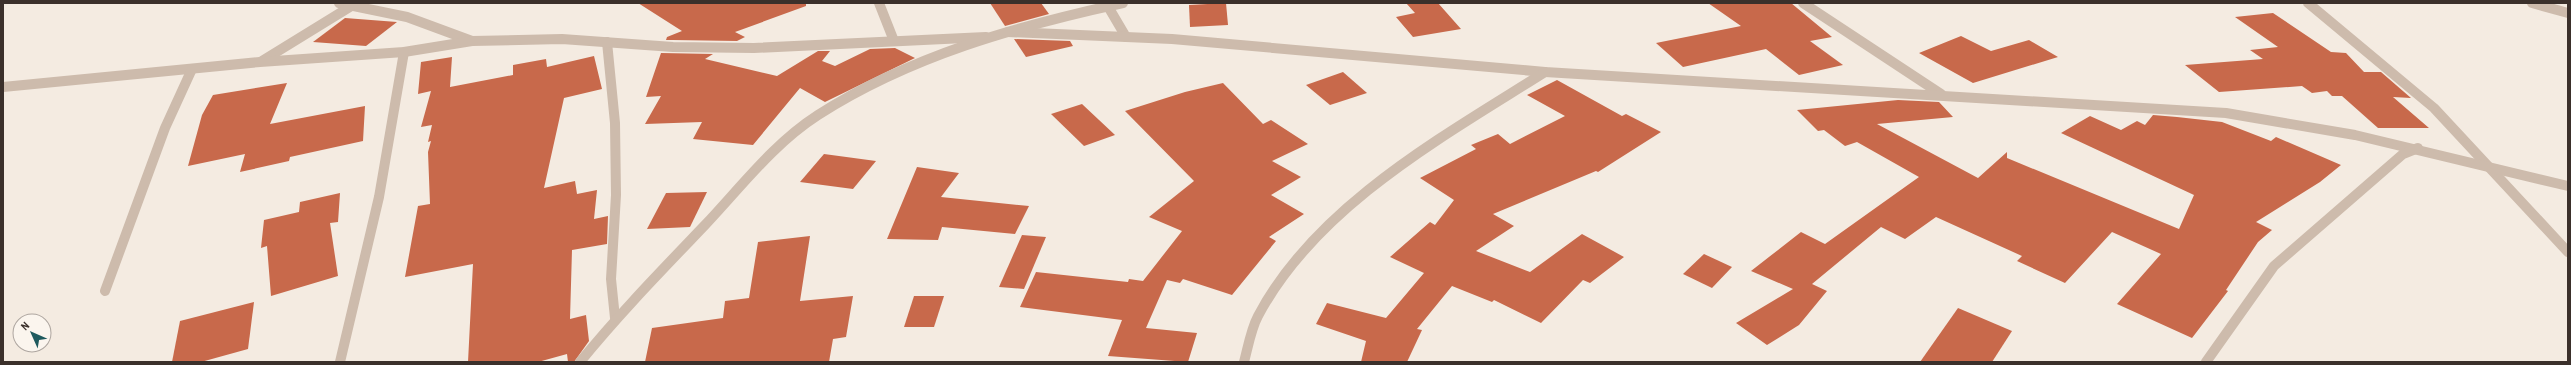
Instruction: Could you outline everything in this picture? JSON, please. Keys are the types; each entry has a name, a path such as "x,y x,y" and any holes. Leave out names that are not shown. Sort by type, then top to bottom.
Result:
{"street":[{"path":"339,3 407,17 472,41"},
{"path":"879,3 894,41"},
{"path":"580,362 615,318 706,224 762,161 818,116 891,76 986,37 1107,5 1123,3"},
{"path":"1803,3 1850,36 1942,95"},
{"path":"2308,3 2434,108 2568,252"},
{"path":"2532,3 2568,14"},
{"path":"260,62 353,5"},
{"path":"1107,5 1126,37"},
{"path":"1008,32 1126,37 1454,62 1545,72 2226,113 2276,118 2418,148 2568,186"},
{"path":"3,87 260,62 404,52 472,41 562,39 673,47 754,48 986,37"},
{"path":"607,42 615,123 616,196 611,279 615,318"},
{"path":"340,362 379,197 404,52"},
{"path":"105,291 165,128 192,69"},
{"path":"1244,362 1246,347 1267,297 1309,245 1356,201 1409,160 1545,72"},
{"path":"2206,362 2274,266 2397,159 2418,148"}],"building":[{"path":"638,3 806,3 806,6 735,32 745,37 737,41 666,40 667,37 682,31"},
{"path":"990,3 1041,3 1049,14 1005,26"},
{"path":"1226,3 1228,25 1190,27 1189,5"},
{"path":"1406,3 1438,3 1461,29 1413,37 1396,17 1415,13"},
{"path":"1708,3 1791,3 1832,37 1810,41 1843,65 1799,75 1766,49 1683,67 1656,43 1741,26"},
{"path":"2273,13 2331,52 2346,53 2364,72 2381,72 2411,98 2393,97 2429,128 2378,128 2342,96 2332,96 2327,91 2312,93 2302,86 2219,92 2185,65 2263,59 2250,50 2278,47 2235,17"},
{"path":"345,18 397,22 366,46 313,42"},
{"path":"1961,36 1991,51 2029,40 2058,57 1973,83 1919,53"},
{"path":"1014,39 1070,41 1073,46 1026,57"},
{"path":"895,48 915,58 825,102 800,88 753,145 693,139 702,122 645,124 661,96 646,97 661,53 713,54 705,59 777,76 818,51 830,51 822,61 835,66 870,49"},
{"path":"594,56 602,89 564,98 544,188 575,181 577,194 597,190 594,219 608,216 607,244 572,250 570,319 586,315 589,341 574,362 568,362 567,354 538,362 468,362 473,264 405,277 418,206 430,204 428,152 431,141 428,142 432,125 421,127 431,91 418,94 421,62 452,57 450,87 513,75 513,65 546,59 547,67"},
{"path":"1343,72 1367,93 1330,105 1306,85"},
{"path":"1557,80 1622,116 1626,114 1661,132 1598,172 1596,171 1493,214 1514,226 1476,251 1530,272 1582,234 1624,257 1590,283 1583,280 1541,323 1494,300 1492,302 1452,286 1417,329 1422,330 1407,362 1361,362 1366,341 1316,324 1327,303 1386,318 1424,273 1390,257 1430,222 1435,225 1454,200 1420,178 1476,149 1471,145 1498,134 1510,144 1565,116 1527,95"},
{"path":"287,83 270,124 365,106 363,141 290,157 289,161 240,172 245,154 188,166 202,115 213,95"},
{"path":"1223,83 1263,124 1271,120 1308,144 1272,161 1301,177 1271,195 1304,214 1269,237 1276,241 1232,295 1183,279 1180,283 1167,280 1146,328 1197,333 1188,362 1108,356 1122,320 1020,307 1036,272 1128,282 1129,279 1143,281 1182,231 1149,217 1194,181 1125,111 1185,92"},
{"path":"1898,100 1939,102 1953,117 1877,124 1978,178 2007,152 2007,158 2179,229 2194,195 2061,133 2090,116 2121,130 2137,121 2145,125 2153,115 2222,122 2271,141 2276,137 2341,165 2320,182 2256,222 2272,230 2258,242 2226,290 2228,291 2192,338 2117,304 2161,254 2112,232 2065,283 2017,261 2022,256 1936,217 1905,239 1881,227 1812,284 1827,291 1799,325 1767,345 1736,323 1793,289 1751,271 1801,232 1825,244 1919,177 1857,142 1845,146 1824,130 1818,131 1797,110"},
{"path":"1082,104 1115,135 1084,146 1051,114"},
{"path":"824,154 876,161 853,189 800,182"},
{"path":"917,167 959,173 941,197 1029,206 1015,234 942,227 938,240 887,239"},
{"path":"707,192 690,227 647,229 666,193"},
{"path":"340,193 338,222 330,223 338,276 271,296 267,246 261,248 264,220 299,212 300,202"},
{"path":"1022,235 1046,237 1024,289 999,287"},
{"path":"810,236 800,301 853,296 846,337 833,339 829,362 645,362 652,328 723,318 725,301 749,298 758,242"},
{"path":"1704,254 1732,267 1712,288 1683,274"},
{"path":"914,296 944,296 934,327 904,327"},
{"path":"254,302 248,349 201,362 172,362 180,321"},
{"path":"1958,308 2012,331 1992,362 1920,362"}]}
